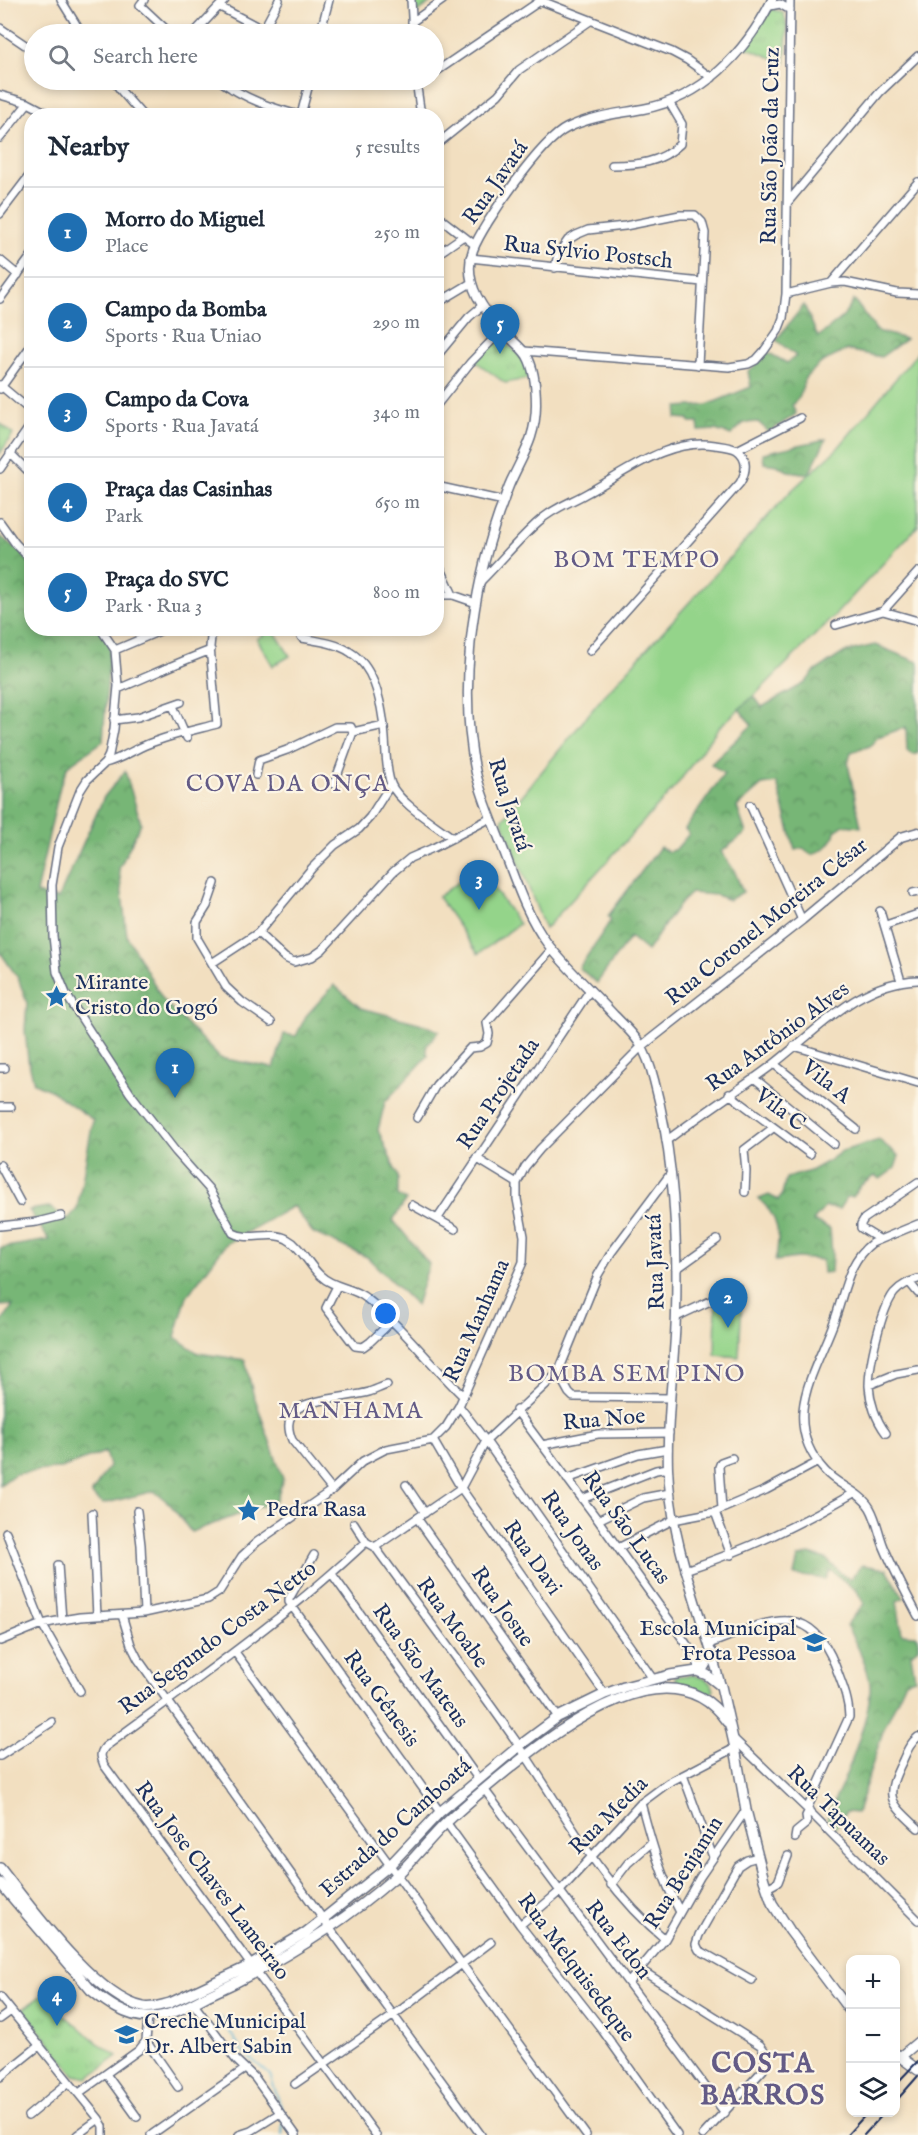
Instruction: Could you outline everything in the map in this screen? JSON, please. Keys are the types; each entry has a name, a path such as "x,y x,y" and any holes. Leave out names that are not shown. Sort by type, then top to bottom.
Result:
{"main road":[{"path":"710,1703 719,1693 721,1686 699,1671 711,1648"},
{"name":"Estrada do Camboatá","path":"327,1923 389,1866 440,1812 519,1746 558,1717 605,1694 667,1675 699,1671"},
{"path":"667,1675 665,1683 668,1689"},
{"name":"Estrada do Camboatá","path":"721,1686 746,1810 766,1888 781,1918 849,2009"},
{"name":"Estrada do Camboatá","path":"0,1883 91,1990 124,2012 148,2017 163,2015 193,2003 255,1969 305,1933 327,1923 397,1875 446,1822 484,1789 566,1726 597,1708 647,1692 668,1689 684,1691 710,1703 722,1714 730,1726"},
{"name":"Estrada do Camboatá","path":"0,1868 96,1980 110,1992 132,2004 156,2007 255,1969"},
{"path":"66,1963 74,1956"},
{"path":"900,2054 918,2042"},
{"path":"900,2056 918,2070"}],"street":[{"path":"61,0 76,24"},
{"path":"203,24 225,0"},
{"path":"267,24 279,0"},
{"path":"323,24 329,0"},
{"path":"411,0 412,22"},
{"path":"412,22 443,0"},
{"path":"444,66 540,0 672,52 712,78"},
{"name":"Rua São João da Cruz","path":"524,351 715,367 740,366 756,360 778,331 783,318 786,294 790,0"},
{"path":"142,3 162,24"},
{"path":"771,3 780,4 790,10"},
{"name":"Rua Javatá","path":"721,1686 685,1570 673,1520 670,1493 668,1449 678,1268 671,1173 654,1079 642,1046 552,949 530,916 491,818 477,776 472,749 469,695 470,635 480,582 484,562 504,501 513,476 529,447 536,417 535,382 531,364 524,351 482,306 471,283 469,271 470,258 475,245 512,188 556,134 603,115 644,109 688,94 712,78 740,50 771,3"},
{"path":"220,7 249,24"},
{"path":"444,139 498,95 519,70 590,21"},
{"path":"1,32 24,45"},
{"path":"788,202 880,92 918,56"},
{"path":"120,90 136,108"},
{"path":"232,90 272,108"},
{"path":"304,108 308,90"},
{"path":"417,90 421,108"},
{"path":"0,95 38,108"},
{"path":"612,165 637,165 660,159 680,144 682,124 669,102"},
{"path":"0,138 28,103"},
{"path":"0,214 24,182"},
{"path":"831,283 918,182"},
{"path":"555,268 558,254 568,240 576,234 588,230 689,214 700,219 705,228 698,365"},
{"path":"444,224 475,245"},
{"path":"444,249 462,237"},
{"name":"Rua Sylvio Postsch","path":"470,258 702,282"},
{"path":"0,260 18,276"},
{"path":"0,299 24,267"},
{"path":"786,294 831,283 845,282 885,291 918,294"},
{"path":"444,299 471,283"},
{"path":"909,294 918,285"},
{"path":"444,347 469,316 482,306"},
{"path":"444,396 465,368 502,330"},
{"path":"24,355 1,387 24,406"},
{"path":"737,450 800,418"},
{"path":"0,469 24,434"},
{"path":"480,582 538,522 556,508 661,452 686,445 709,444 737,450 746,468 740,483 590,651"},
{"path":"10,453 24,468"},
{"path":"444,488 504,501"},
{"path":"0,522 24,553"},
{"path":"836,625 883,611 918,572"},
{"path":"444,575 453,595"},
{"path":"444,596 453,595 476,603"},
{"path":"883,611 918,621"},
{"path":"105,636 115,650 118,689 111,748 105,763 87,780 80,791 58,847 52,885 52,936 57,972 67,996 130,1093 209,1190 233,1233 240,1236 273,1234 286,1238 293,1243 320,1276 337,1286 356,1291 365,1297 392,1321 440,1374 464,1396"},
{"path":"115,650 148,636"},
{"path":"105,763 118,760 159,739 186,735 217,724 212,636"},
{"path":"300,636 338,646 351,652 362,661 376,689 384,725 391,784 401,798 453,838"},
{"path":"118,689 211,650"},
{"path":"114,720 138,717 177,704 186,735"},
{"path":"353,732 384,725"},
{"path":"256,775 259,760 287,750 335,727 351,726 353,732 334,784"},
{"path":"212,963 258,933 312,868 335,845 359,829 370,818 391,784"},
{"path":"750,805 802,920"},
{"path":"258,933 285,958 294,962 312,957 322,950 393,872 410,858 491,818"},
{"name":"Rua Coronel Moreira César","path":"642,1046 802,920 901,837 918,832"},
{"path":"215,883 195,930 201,946 226,987 242,1002 271,1022"},
{"path":"880,910 902,981"},
{"path":"886,925 918,914"},
{"path":"417,1118 436,1085 470,1048 480,1047 487,1043 489,1034 487,1023 552,949"},
{"name":"Rua Antônio Alves","path":"666,1141 774,1064 833,1014 854,1000 902,981 918,980"},
{"name":"Rua Projetada","path":"438,1218 590,990"},
{"path":"476,1158 517,1183 525,1167 540,1149 642,1046"},
{"path":"794,1046 918,1083"},
{"name":"Vila A","path":"774,1064 856,1129"},
{"path":"754,1078 834,1144"},
{"name":"Vila C","path":"729,1094 810,1154"},
{"path":"0,1107 11,1107"},
{"path":"745,1192 744,1150 773,1128"},
{"path":"0,1165 20,1202"},
{"path":"375,1547 461,1488 486,1441 516,1410 558,1373 598,1275 611,1253 671,1173"},
{"name":"Rua Manhama","path":"432,1440 446,1427 459,1406 523,1262 525,1236 517,1198 517,1183"},
{"path":"879,1239 861,1228 864,1219 918,1183"},
{"path":"412,1205 455,1229"},
{"path":"0,1226 37,1222 61,1216"},
{"path":"918,1224 879,1239 866,1248 851,1268 835,1320 804,1399 804,1423 809,1449 825,1471 870,1508 894,1571 918,1616"},
{"path":"678,1268 717,1240"},
{"path":"886,1433 877,1419 869,1385 876,1340 885,1310 894,1293 909,1282 918,1279"},
{"path":"909,1282 918,1293"},
{"path":"337,1286 326,1308 355,1346 363,1347 392,1321"},
{"path":"676,1317 738,1288"},
{"path":"869,1385 896,1374 918,1370"},
{"path":"558,1373 573,1397 670,1398"},
{"path":"332,1490 292,1440 288,1432 288,1422 291,1416 296,1409 307,1404 369,1392 387,1385"},
{"name":"Rua Jonas","path":"459,1406 486,1441 652,1679"},
{"name":"Rua São Lucas","path":"516,1410 695,1656 699,1671"},
{"name":"Rua Noe","path":"542,1445 598,1434 669,1433"},
{"path":"0,1641 42,1624 97,1616 144,1613 197,1602 215,1595 242,1556 257,1542 332,1490 363,1461 377,1452 432,1440"},
{"name":"Rua Davi","path":"432,1440 461,1488 605,1694"},
{"path":"567,1479 638,1454 668,1449"},
{"path":"731,1555 719,1511 718,1467 721,1462 732,1458"},
{"path":"618,1548 673,1520 719,1511 766,1490 818,1462"},
{"path":"582,1499 656,1470 668,1468"},
{"path":"406,1485 425,1513"},
{"path":"598,1520 643,1498 670,1493"},
{"path":"685,1570 731,1555 800,1524 854,1493"},
{"path":"137,1511 144,1613"},
{"path":"92,1513 97,1616"},
{"name":"Rua Josue","path":"417,1518 558,1717"},
{"name":"Rua Moabe","path":"354,1523 366,1542 375,1547 519,1746 611,1885 645,1923 665,1939"},
{"path":"6,1532 42,1624 80,1691"},
{"name":"Rua Segundo Costa Netto","path":"104,1765 101,1752 105,1747 235,1652 332,1574 366,1542"},
{"path":"292,1606 289,1599 314,1555"},
{"path":"58,1565 62,1620"},
{"name":"Rua São Mateus","path":"332,1574 479,1780"},
{"name":"Rua Gênesis","path":"292,1606 440,1812"},
{"path":"122,1615 138,1659 481,2135"},
{"path":"711,1648 773,1621 786,1620 806,1625 822,1639 830,1653 846,1695 849,1717 808,1809 807,1823 798,1833"},
{"path":"235,1652 586,2135"},
{"path":"0,1756 52,1722"},
{"path":"918,1737 912,1742 893,1780 891,1793 897,1809 918,1828"},
{"name":"Rua Tapuamas","path":"734,1743 808,1809 918,1920"},
{"name":"Rua Media","path":"520,1925 559,1892 592,1859 641,1803 668,1783 734,1743"},
{"name":"Rua Jose Chaves Lameirao","path":"104,1765 376,2135"},
{"path":"683,1775 713,1857"},
{"name":"Rua Edon","path":"484,1789 725,2113"},
{"path":"641,1803 651,1843 668,1889 680,1911"},
{"name":"Rua Benjamin","path":"629,1982 665,1939 713,1857 746,1810"},
{"name":"Rua Melquisedeque","path":"446,1822 520,1925 600,2027 677,2135"},
{"path":"611,1885 628,1863 651,1843"},
{"path":"766,1888 778,1882 788,1856"},
{"path":"753,1980 699,1950 696,1944 738,1866 758,1857"},
{"path":"295,2084 394,2015 490,1942"},
{"path":"641,1970 764,2049 767,2060 763,2070 703,2135"},
{"path":"0,1997 99,2119 103,2126 103,2135"},
{"path":"193,2003 236,2060 260,2085 293,2134"},
{"path":"0,2019 11,2011"},
{"path":"79,2093 139,2050 146,2041 148,2017"},
{"path":"146,2041 178,2087"},
{"path":"0,2078 40,2044"},
{"path":"152,2135 245,2068"},
{"path":"106,2074 137,2117"},
{"path":"28,2116 69,2082"},
{"path":"239,2135 251,2133 281,2115"},
{"path":"77,2135 99,2119"}],"green space":[{"path":"413,0 435,0 414,14"},
{"path":"771,9 782,12 785,17 787,36 785,63 745,47"},
{"path":"854,300 877,331 906,339 881,357 847,350 821,363 805,378 800,396 792,405 796,414 769,432 758,422 744,423 731,435 715,430 699,431 698,423 690,423 689,419 676,418 678,407 707,405 751,387 748,371 767,352 787,363 796,356 776,340 804,305 818,337 843,317"},
{"path":"496,339 518,354 531,378 505,383 475,361"},
{"path":"918,352 918,526 838,612 754,696 718,728 676,786 545,929 502,820 602,698 791,491 838,448"},
{"path":"0,423 13,434 0,454"},
{"path":"826,439 809,474 788,471 777,465 764,463 763,453"},
{"path":"0,536 24,555 24,636 105,636 110,643 103,741 68,766 60,786 36,893 58,899 104,797 125,771 141,823 119,869 127,936 163,1000 220,1058 274,1068 284,1034 296,1036 306,1016 334,985 361,1008 419,1023 439,1031 426,1046 428,1056 385,1102 378,1130 398,1176 398,1196 406,1200 393,1220 429,1264 416,1305 367,1257 313,1233 293,1206 226,1244 187,1296 175,1337 198,1353 245,1360 252,1390 283,1479 276,1501 191,1532 170,1504 154,1491 103,1504 91,1494 109,1466 105,1452 61,1468 15,1474 0,1485 0,1325 13,1305 0,1306 0,1248 49,1240 29,1210 49,1207 68,1219 77,1209 93,1120 50,1090 34,1083 28,1059 25,1030 27,1003 18,978 0,952"},
{"path":"262,636 277,636 290,656 273,666 257,639"},
{"path":"875,645 918,662 918,753 914,755 907,751 906,727 878,737 870,746 851,752 848,764 861,827 844,825 835,831 827,846 812,855 803,848 795,850 777,783 762,785 737,807 746,833 721,852 734,870 743,892 729,900 716,895 691,893 673,913 647,951 630,937 597,983 579,968 611,920 608,916 660,847 668,852 676,849 689,834 685,829 724,774 711,764 752,725 739,709 754,696 762,707 805,683 814,672 845,652"},
{"path":"479,867 519,924 478,954 438,897"},
{"path":"879,1140 899,1156 895,1168 880,1179 875,1176 861,1185 852,1197 847,1197 839,1209 825,1207 813,1221 830,1229 831,1272 823,1273 822,1260 797,1258 775,1261 778,1243 777,1227 771,1213 759,1199 769,1195 778,1200 786,1178 810,1171 842,1151"},
{"path":"716,1299 742,1300 739,1357 715,1355"},
{"path":"809,1554 826,1559 850,1579 862,1565 887,1569 904,1598 897,1601 902,1634 918,1637 918,1648 911,1654 915,1678 906,1681 883,1731 857,1813 846,1812 836,1827 827,1825 828,1816 855,1751 870,1695 867,1669 846,1625 864,1604 857,1591 830,1570 825,1579 794,1575 798,1558"},
{"path":"692,1675 711,1684 714,1690 708,1697 692,1687 676,1682 675,1676"},
{"path":"41,1996 98,2043 118,2056 88,2078 75,2075 23,2009"}],"waterway":[{"path":"221,2017 241,2050 270,2075 282,2110"},
{"path":"282,2135 283,2122"}],"railway":[{"path":"900,2080 918,2061"},
{"path":"900,2096 918,2076"},
{"path":"847,2135 863,2117"},
{"path":"864,2135 880,2117"}],"place":[{"name":"Praça do SVC","path":"500,354"},
{"name":"Campo da Cova","path":"479,910"},
{"name":"Mirante Cristo do Gogó","path":"57,996"},
{"name":"Morro do Miguel","path":"175,1098"},
{"name":"Campo da Bomba","path":"728,1328"},
{"name":"Pedra Rasa","path":"248,1510"},
{"name":"Escola Municipal Frota Pessoa","path":"814,1642"},
{"name":"Praça das Casinhas","path":"57,2026"},
{"name":"Creche Municipal Dr. Albert Sabin","path":"126,2035"}],"district":[{"name":"BOM TEMPO","path":"637,560"},
{"name":"COVA DA ONÇA","path":"288,784"},
{"name":"BOMBA SEM PINO","path":"627,1374"},
{"name":"MANHAMA","path":"351,1411"},
{"name":"COSTA BARROS","path":"763,2080"}]}
